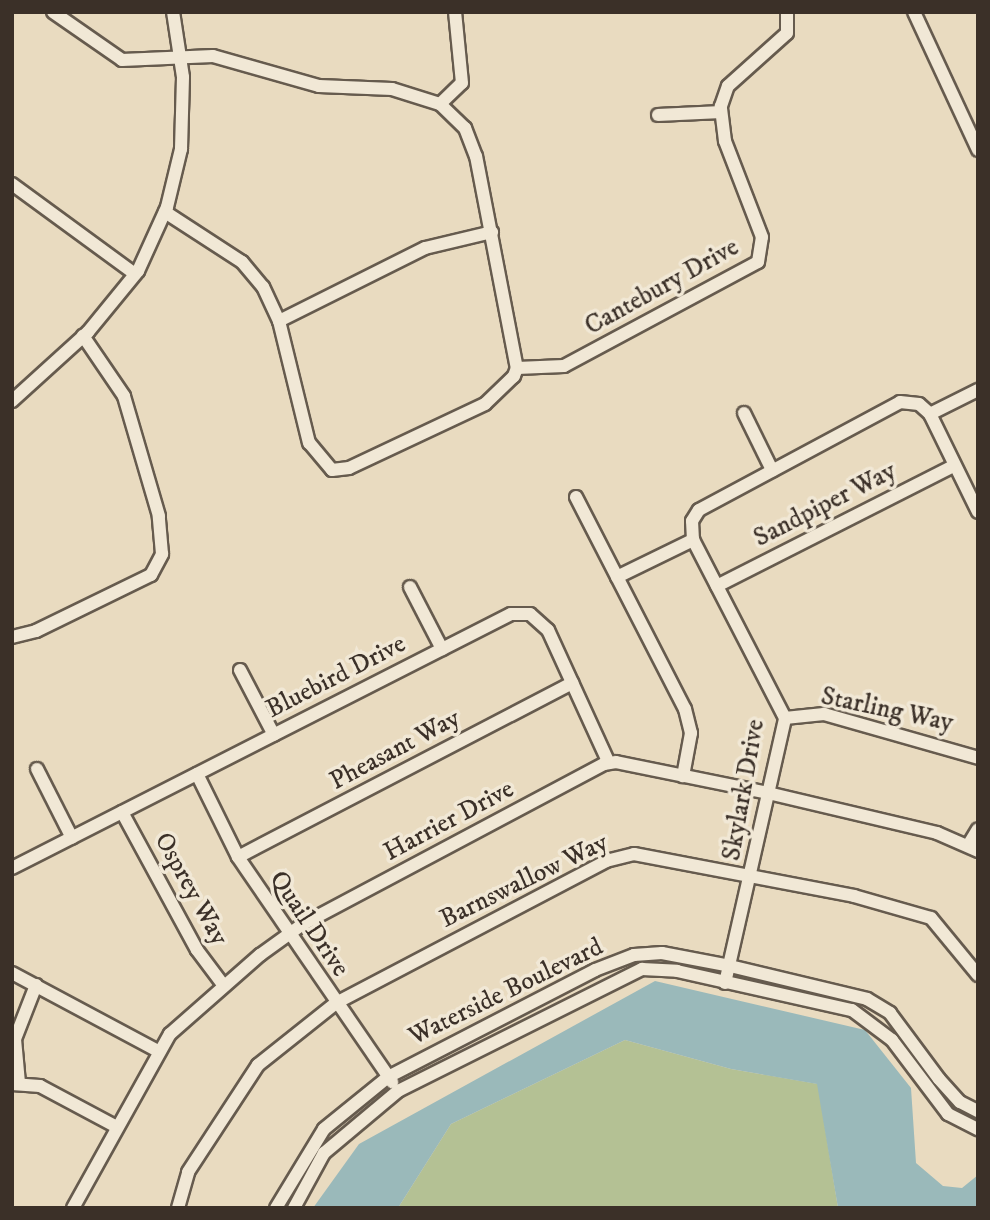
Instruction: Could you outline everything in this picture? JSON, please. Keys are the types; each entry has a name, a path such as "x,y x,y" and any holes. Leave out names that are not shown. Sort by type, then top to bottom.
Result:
{"street":[{"path":"53,12 122,60 231,58 319,86 392,89 440,104 465,128 492,232 517,368 499,395 485,404 349,468 331,470 309,443 279,321 263,287 242,262 165,212"},
{"path":"12,401 83,336 135,274 165,212 181,149 180,60 173,12"},
{"path":"440,104 461,83 455,12"},
{"path":"658,115 721,112 728,86 788,33 787,12"},
{"path":"914,12 978,150"},
{"name":"Cantebury Drive","path":"517,368 564,366 758,262 762,237 725,141 721,112"},
{"path":"12,184 135,274"},
{"path":"279,321 425,247 492,232"},
{"path":"12,637 36,631 151,575 162,554 159,516 124,396 83,336"},
{"path":"930,414 978,390"},
{"path":"617,578 693,540 692,521 699,510 900,402 919,404 930,414 978,512"},
{"path":"744,413 772,470"},
{"name":"Sandpiper Way","path":"717,586 954,466"},
{"path":"576,497 685,709 691,733 683,776"},
{"name":"Skylark Drive","path":"693,540 785,718 752,876 725,984"},
{"path":"411,587 442,649"},
{"name":"Bluebird Drive","path":"12,868 511,614 530,614 548,630 610,763"},
{"path":"240,670 274,735"},
{"name":"Pheasant Way","path":"238,857 572,683"},
{"name":"Starling Way","path":"785,718 824,714 978,758"},
{"path":"610,763 768,793 973,847 978,829"},
{"name":"Harrier Drive","path":"73,1208 114,1126 158,1051 170,1034 224,986 287,935 610,763"},
{"path":"37,769 72,838"},
{"name":"Quail Drive","path":"197,774 238,857 287,935 398,1091"},
{"name":"Osprey Way","path":"122,812 197,950 224,986"},
{"name":"Barnswallow Way","path":"178,1208 188,1172 258,1065 336,1003 607,861 634,854 752,876 931,918 978,975"},
{"name":"Waterside Boulevard","path":"276,1208 324,1129 388,1077 595,970 634,956 662,953 730,966 867,999 890,1013 946,1087 978,1111"},
{"name":"Waterside Boulevard","path":"294,1208 324,1153 398,1091 642,969 852,1010 873,1022 948,1114 978,1129"},
{"path":"12,973 158,1051"},
{"path":"36,985 15,1039 15,1084 40,1086 114,1126"}],"green space":[{"path":"625,1040 731,1069 818,1084 838,1208 398,1208 451,1124"}],"water":[{"path":"655,981 865,1030 911,1088 916,1163 943,1186 962,1188 978,1175 978,1208 838,1208 817,1084 731,1069 625,1040 451,1124 398,1208 313,1208 359,1144"}]}
